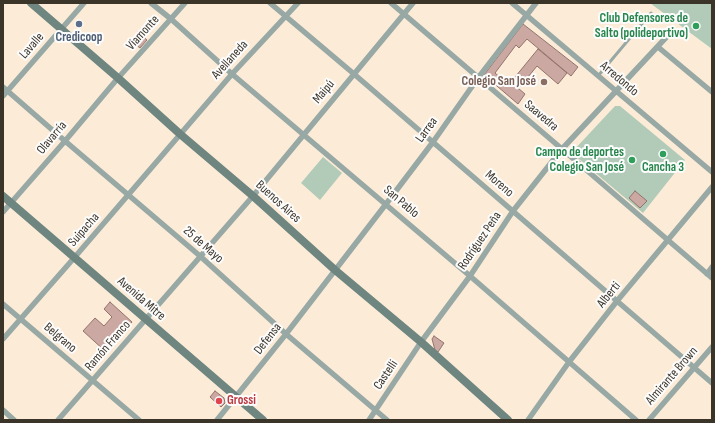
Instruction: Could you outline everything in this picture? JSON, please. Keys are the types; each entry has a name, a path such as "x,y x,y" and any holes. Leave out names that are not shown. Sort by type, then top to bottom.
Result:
{"street":[{"name":"Buenos Aires","path":"31,3 253,196 335,270 421,342 508,420"},
{"name":"Lavalle","path":"3,96 5,89 61,30 84,3"},
{"name":"San Pablo","path":"151,3 636,420"},
{"name":"Viamonte","path":"118,78 185,3"},
{"name":"Moreno","path":"270,3 712,383"},
{"name":"Avellaneda","path":"180,134 232,74 298,3"},
{"name":"Saavedra","path":"391,3 712,278"},
{"name":"Maipú","path":"253,196 413,3"},
{"name":"Arredondo","path":"512,3 712,172"},
{"name":"Larrea","path":"335,270 433,142 478,78 536,3"},
{"name":"Rodríguez Peña","path":"421,342 470,276 513,212 562,149 673,30"},
{"path":"658,47 712,92"},
{"name":"Olavarría","path":"3,212 118,78"},
{"name":"25 de Mayo","path":"5,89 200,256 286,334 387,420"},
{"name":"Suipacha","path":"3,338 180,134"},
{"name":"Alberti","path":"528,420 569,362 617,301 712,187"},
{"name":"Avenida Mitre","path":"3,196 263,420"},
{"name":"Ramón Franco","path":"58,420 253,196"},
{"path":"706,274 712,267"},
{"name":"Defensa","path":"217,420 236,398 335,270"},
{"name":"Belgrano","path":"3,304 139,420"},
{"name":"Castelli","path":"369,420 421,342"},
{"name":"Almirante Brown","path":"649,420 712,347"},
{"path":"3,410 14,420"}],"lane":[{"path":"598,76 651,13"}],"green space":[{"name":"Club Defensores de Salto (polideportivo)","path":"650,3 712,3 712,49"},
{"name":"Campo de deportes Colegio San José","path":"615,106 620,106 685,160 643,213 573,154 573,151"},
{"path":"323,157 342,173 320,200 301,183"}],"building":[{"path":"523,24 578,67 571,76 527,39 519,48 516,45 495,73 509,85 511,82 525,94 518,104 484,75"},
{"path":"138,32 147,40 140,48 131,41"},
{"path":"538,49 567,73 558,84 537,66 519,88 511,82"},
{"path":"635,191 647,201 640,208 629,198"},
{"path":"110,302 132,322 105,351 83,331 95,318 104,326 112,317 104,309"},
{"path":"434,336 444,343 438,352 435,350 432,339"},
{"name":"Grossi","path":"215,391 224,398 225,403 221,407 210,397"}],"place":[{"name":"Credicoop","path":"79,24"},
{"name":"Club Defensores de Salto (polideportivo)","path":"696,26"},
{"name":"Colegio San José","path":"544,82"},
{"name":"Cancha 3","path":"663,154"},
{"name":"Campo de deportes Colegio San José","path":"632,160"},
{"name":"Grossi","path":"219,401"}]}
